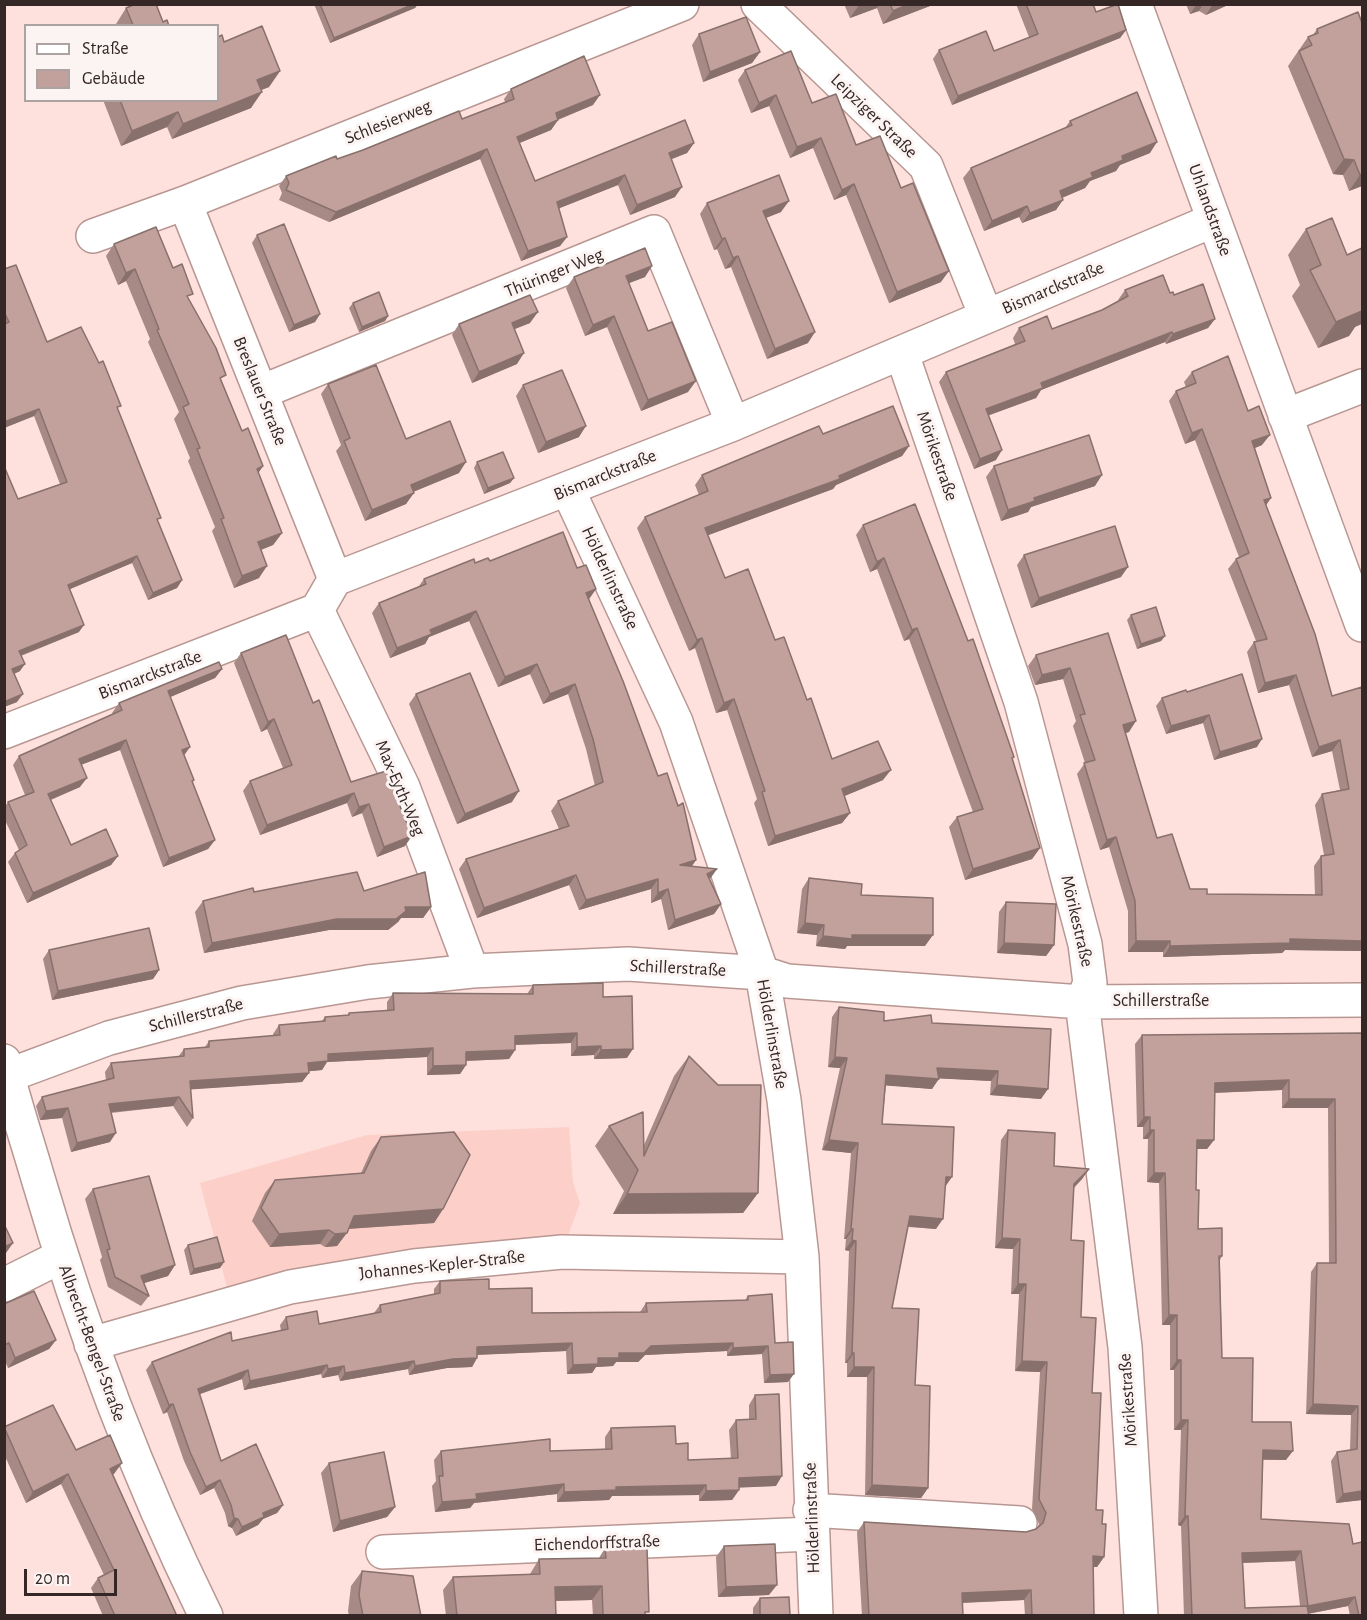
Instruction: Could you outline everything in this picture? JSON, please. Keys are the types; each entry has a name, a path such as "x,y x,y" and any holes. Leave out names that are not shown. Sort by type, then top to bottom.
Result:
{"street":[{"name":"Schlesierweg","path":"93,236 185,203 682,4"},
{"name":"Leipziger Straße","path":"758,4 926,166 986,316"},
{"name":"Uhlandstraße","path":"1135,4 1362,625"},
{"name":"Breslauer Straße","path":"185,203 335,579"},
{"name":"Bismarckstraße","path":"335,579 733,424 1214,220"},
{"name":"Thüringer Weg","path":"261,392 654,232 733,424"},
{"name":"Mörikestraße","path":"902,354 1021,702 1085,944 1090,983 1082,1002 1125,1347 1142,1616"},
{"path":"1285,416 1362,386"},
{"name":"Hölderlinstraße","path":"568,490 676,722 762,973 784,1100 802,1257 816,1616"},
{"path":"317,610 335,579"},
{"name":"Bismarckstraße","path":"4,732 317,610"},
{"name":"Max-Eyth-Weg","path":"317,610 403,787 472,970"},
{"name":"Schillerstraße","path":"6,1071 109,1038 242,1003 368,982 472,970 628,964 762,973 787,981 1082,1002 1362,1000"},
{"name":"Albrecht-Bengel-Straße","path":"6,1071 60,1257 91,1344 149,1494 206,1616"},
{"name":"Johannes-Kepler-Straße","path":"91,1344 290,1287 414,1266 562,1252 802,1257"},
{"path":"4,1285 60,1257"},
{"name":"Eichendorffstraße","path":"383,1552 811,1522 1020,1523"}],"shaded area":[{"path":"569,1127 573,1182 580,1203 562,1252 231,1303 200,1183 367,1135"}],"building":[{"path":"136,4 156,4 163,22 167,20 168,24 133,24 126,8"},
{"path":"320,4 414,4 334,38"},
{"path":"890,4 909,4 893,11"},
{"path":"1026,4 1093,4 1096,12 1118,4 1126,30 958,96 939,50 986,31 994,51 1038,34"},
{"path":"1358,12 1362,23 1362,174 1360,175 1354,160 1344,159 1299,51 1312,45 1308,37 1318,33 1317,29"},
{"path":"746,17 760,52 710,72 699,34"},
{"path":"262,26 280,71 257,80 262,92 183,124 178,112 132,131 121,102 219,102 219,36 222,35 224,42"},
{"path":"791,51 812,103 836,94 856,145 880,136 901,188 913,183 949,271 897,292 854,184 842,190 821,138 797,147 776,95 759,103 745,70"},
{"path":"584,56 600,95 556,113 558,120 517,137 535,181 685,120 694,143 669,153 682,187 637,205 625,175 557,202 567,237 528,251 487,149 336,212 286,190 289,183 286,176 336,156 337,159 363,150 459,111 462,119 514,99 511,89"},
{"path":"1137,92 1157,142 1122,156 1123,160 1091,173 1093,177 1060,191 1063,200 1030,213 1027,206 992,221 971,168 1072,125 1070,121"},
{"path":"779,175 789,201 763,211 815,332 775,349 738,256 733,258 725,238 722,239 707,203"},
{"path":"1332,218 1347,255 1362,248 1362,311 1336,322 1310,270 1321,265 1306,229"},
{"path":"284,224 320,314 294,325 257,235"},
{"path":"156,227 173,268 182,264 193,294 187,296 216,348 226,375 220,378 242,431 248,428 263,466 257,469 282,533 258,542 267,566 242,576 221,519 224,518 197,449 200,448 183,407 189,404 157,330 159,329 135,269 126,273 114,244"},
{"path":"645,248 652,266 626,276 648,331 672,322 696,381 648,400 614,316 593,325 574,277"},
{"path":"16,265 47,342 81,327 99,363 103,361 121,406 117,407 161,518 157,519 182,580 153,593 137,556 68,585 84,625 19,651 25,664 12,669 23,694 4,702 4,466 18,499 67,482 39,409 4,422 4,324 9,322 4,312 4,269"},
{"path":"1163,275 1170,293 1173,292 1174,295 1203,284 1215,319 1173,334 1172,332 1041,383 1043,388 986,409 1002,450 980,459 946,372 1025,341 1019,328 1047,316 1052,329 1102,310 1128,296 1125,290"},
{"path":"379,292 388,316 362,327 353,303"},
{"path":"530,295 538,312 512,323 524,353 479,372 459,324"},
{"path":"1228,356 1248,411 1259,406 1270,435 1252,441 1271,498 1264,500 1315,634 1332,696 1362,687 1362,941 1290,939 1290,943 1170,946 1170,941 1136,941 1135,901 1116,837 1107,840 1084,763 1095,760 1080,715 1085,714 1070,668 1042,675 1036,655 1108,633 1136,721 1123,725 1157,838 1172,834 1190,889 1207,889 1207,894 1322,895 1321,856 1334,854 1322,794 1349,789 1340,740 1319,747 1296,675 1265,683 1254,642 1267,639 1236,559 1249,553 1202,429 1192,433 1176,391 1196,383 1192,372"},
{"path":"376,365 406,439 450,421 466,462 411,485 414,493 372,510 344,441 350,438 328,384"},
{"path":"562,370 586,426 546,442 523,385"},
{"path":"893,406 909,446 839,476 840,479 705,528 725,578 748,569 775,640 784,637 807,700 811,698 832,759 878,741 891,770 842,789 850,813 775,836 762,792 765,791 734,699 724,703 702,638 697,640 645,517 708,491 702,475 819,426 823,434"},
{"path":"1089,435 1102,475 1034,498 1035,501 1008,510 994,466"},
{"path":"503,452 514,478 488,488 477,462"},
{"path":"915,504 968,641 973,639 1014,757 1012,758 1040,848 973,869 957,817 983,809 917,628 912,630 884,558 877,562 863,525"},
{"path":"1115,526 1128,567 1039,598 1024,555"},
{"path":"563,532 577,568 586,565 596,589 586,593 623,681 658,776 667,773 678,806 683,803 696,860 680,865 717,869 707,874 721,904 675,920 668,889 658,893 658,879 586,900 576,875 484,908 466,859 569,826 558,801 603,782 593,739 575,684 550,694 537,664 505,677 476,611 430,630 432,634 397,648 379,603 426,584 424,579 474,559 475,563 488,558 490,561"},
{"path":"1156,607 1165,636 1141,644 1131,615"},
{"path":"286,635 313,703 319,700 351,782 386,771 412,836 384,847 369,804 359,807 354,793 267,825 250,781 292,765 274,719 268,722 241,653"},
{"path":"219,662 222,669 168,691 190,747 182,750 215,840 169,858 126,740 79,759 87,778 48,794 71,845 106,829 118,856 33,893 15,853 27,845 8,802 34,792 19,756 122,710 119,703"},
{"path":"470,673 519,791 465,814 416,694"},
{"path":"1242,674 1262,739 1220,752 1209,715 1171,726 1162,698"},
{"path":"357,872 364,891 425,872 431,907 405,907 406,911 396,919 337,919 212,943 203,901 253,888 254,892"},
{"path":"809,878 862,884 861,895 933,898 933,935 852,935 852,939 823,936 824,925 805,923"},
{"path":"1006,902 1056,904 1054,945 1004,943"},
{"path":"149,928 159,970 58,991 49,950"},
{"path":"603,983 603,997 632,996 633,1049 601,1050 601,1046 577,1047 577,1033 515,1036 515,1050 466,1052 466,1065 433,1066 433,1048 328,1054 328,1061 308,1063 309,1073 190,1081 193,1118 179,1097 109,1104 116,1133 77,1143 68,1108 46,1111 42,1097 114,1078 111,1063 184,1056 184,1049 209,1047 209,1041 280,1035 279,1025 325,1021 325,1017 349,1015 349,1013 394,1010 393,993 533,994 533,985"},
{"path":"839,1007 884,1012 884,1021 931,1015 932,1023 1051,1029 1048,1089 997,1085 998,1071 937,1068 939,1079 886,1075 882,1124 954,1127 952,1177 946,1177 943,1219 910,1216 892,1308 919,1309 915,1385 930,1386 928,1488 872,1485 874,1367 854,1367 854,1353 852,1353 856,1241 852,1240 853,1229 851,1229 858,1143 829,1140 847,1058 835,1057"},
{"path":"1362,1033 1362,1491 1343,1494 1337,1452 1357,1449 1358,1406 1313,1404 1317,1263 1336,1263 1335,1099 1289,1099 1289,1080 1215,1083 1214,1140 1197,1140 1196,1190 1199,1190 1198,1229 1222,1228 1222,1256 1219,1256 1222,1358 1253,1358 1252,1422 1291,1422 1293,1451 1263,1450 1261,1519 1349,1524 1353,1544 1362,1542 1362,1616 1359,1616 1355,1597 1308,1606 1301,1551 1242,1553 1245,1608 1307,1606 1309,1616 1192,1616 1188,1516 1185,1516 1188,1420 1181,1420 1181,1360 1177,1360 1177,1315 1169,1315 1165,1173 1154,1173 1154,1130 1150,1130 1150,1117 1144,1117 1142,1035"},
{"path":"689,1056 718,1085 761,1085 758,1193 627,1194 638,1170 609,1126 643,1112 644,1156"},
{"path":"1008,1130 1055,1133 1054,1166 1089,1169 1074,1184 1071,1240 1084,1241 1081,1317 1096,1318 1092,1393 1101,1393 1096,1510 1103,1510 1102,1524 1106,1524 1104,1557 1093,1556 1094,1616 1032,1616 1031,1590 962,1593 963,1616 869,1616 864,1522 1026,1532 1036,1529 1043,1523 1046,1513 1039,1499 1047,1362 1022,1361 1026,1284 1018,1284 1020,1239 1002,1238"},
{"path":"454,1132 470,1155 443,1209 354,1216 347,1233 335,1234 329,1230 279,1234 261,1208 275,1180 364,1173 381,1137"},
{"path":"149,1176 175,1265 141,1276 149,1296 115,1277 107,1250 110,1249 93,1189"},
{"path":"4,1224 13,1243 4,1247"},
{"path":"217,1237 224,1262 194,1269 188,1245"},
{"path":"489,1279 489,1289 532,1288 532,1313 647,1312 646,1303 748,1300 748,1296 772,1294 775,1343 793,1342 794,1374 770,1375 768,1346 733,1348 733,1343 651,1346 644,1353 619,1353 619,1358 598,1358 598,1364 573,1365 572,1343 477,1347 477,1358 453,1359 415,1366 414,1361 345,1373 344,1366 328,1369 327,1365 250,1381 248,1370 198,1389 221,1461 256,1444 283,1505 263,1513 264,1517 242,1527 238,1519 234,1518 220,1480 206,1487 190,1452 173,1404 169,1405 152,1362 231,1332 232,1341 288,1329 286,1317 317,1311 319,1324 381,1312 380,1305 440,1293 440,1281"},
{"path":"34,1291 56,1340 15,1358 9,1343 4,1345 4,1304"},
{"path":"779,1394 782,1476 739,1478 739,1490 706,1491 706,1485 616,1487 616,1490 564,1492 564,1484 476,1494 477,1499 442,1502 439,1476 443,1476 441,1451 550,1439 550,1451 612,1449 611,1428 675,1426 676,1444 688,1443 688,1460 738,1458 736,1420 756,1419 755,1395"},
{"path":"53,1405 76,1450 110,1435 122,1463 110,1469 177,1616 115,1616 98,1578 114,1570 68,1474 33,1492 4,1427"},
{"path":"384,1452 395,1507 340,1521 329,1463"},
{"path":"775,1544 777,1585 726,1587 724,1546"},
{"path":"647,1547 649,1612 645,1612 645,1616 603,1616 602,1586 555,1587 556,1616 457,1616 453,1577 540,1574 539,1559 606,1558 605,1548"},
{"path":"362,1571 413,1576 421,1616 363,1616 359,1595"},
{"path":"789,1597 790,1616 760,1616 760,1598"}]}
